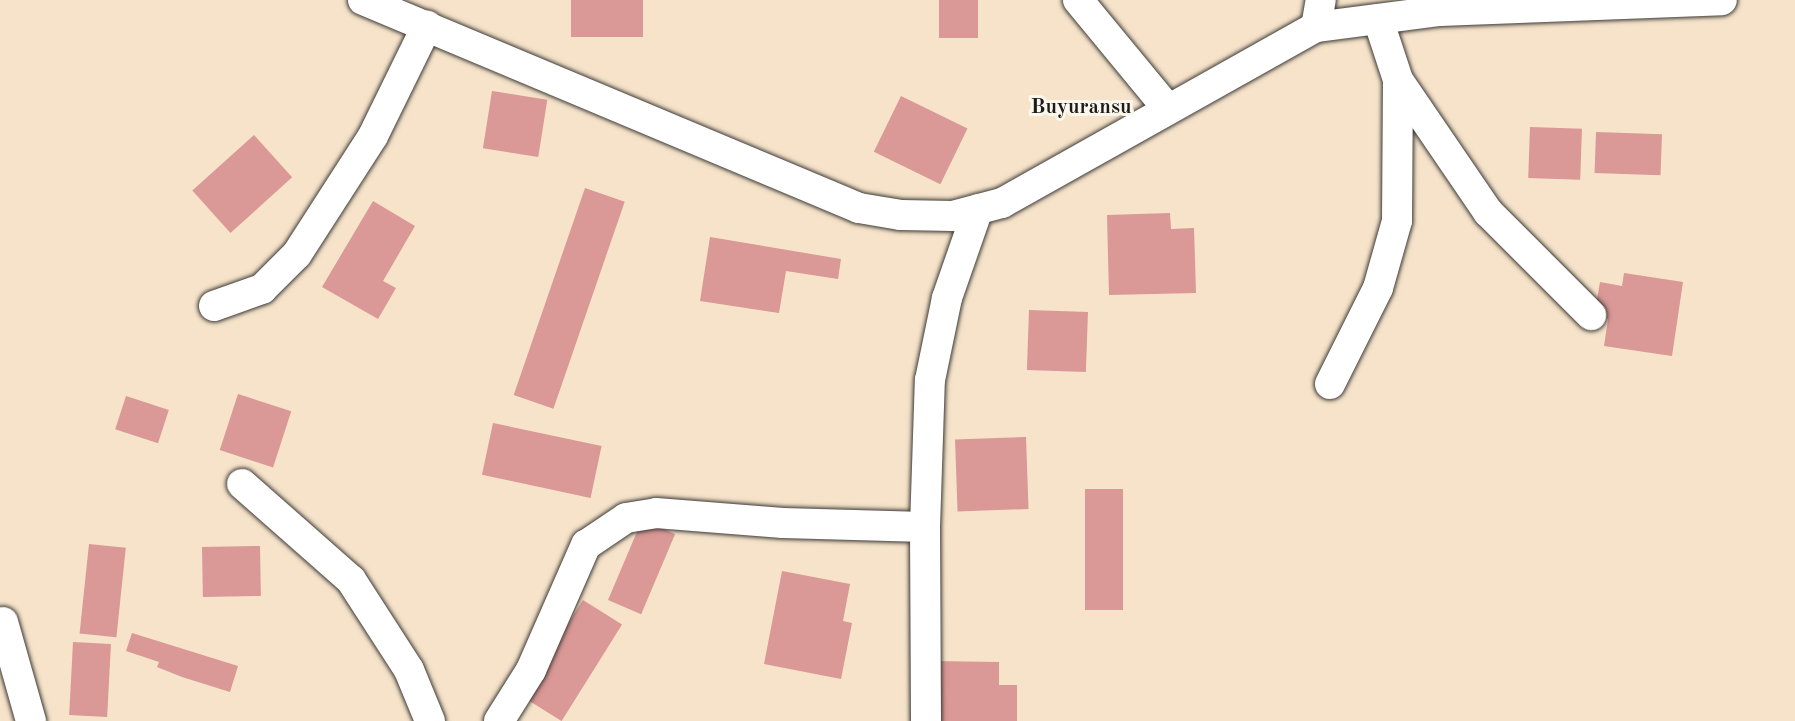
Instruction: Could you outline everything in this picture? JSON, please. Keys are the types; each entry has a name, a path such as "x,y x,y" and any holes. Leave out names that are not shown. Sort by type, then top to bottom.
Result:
{"street":[{"path":"363,0 859,208 901,215 953,216 1002,203 1168,109 1318,14 1378,19 1440,11 1722,0"},
{"path":"1078,0 1168,109"},
{"path":"1378,19 1398,80 1488,212 1591,315"},
{"path":"214,306 262,289 297,254 373,136 426,26"},
{"path":"1330,384 1378,288 1397,221 1398,80"},
{"path":"926,721 925,527 930,380 947,298 978,209"},
{"path":"242,484 351,580 409,670 430,721"},
{"path":"499,721 531,670 586,545 626,518 656,513 783,523 925,527"},
{"path":"3,622 31,721"}],"building":[{"path":"571,0 643,0 643,37 571,37"},
{"path":"939,0 978,0 978,38 939,38"},
{"path":"492,91 547,100 538,157 483,148"},
{"path":"901,96 968,128 940,184 874,152"},
{"path":"1530,127 1582,129 1580,180 1528,178"},
{"path":"1596,132 1662,134 1661,175 1595,173"},
{"path":"254,135 292,177 230,233 192,191"},
{"path":"585,188 625,202 553,409 514,395"},
{"path":"373,201 415,226 383,281 396,288 378,319 322,287"},
{"path":"1170,213 1171,229 1194,228 1196,293 1109,295 1107,215"},
{"path":"710,237 841,259 838,279 786,271 779,313 700,301"},
{"path":"1624,273 1683,282 1672,356 1604,346 1608,319 1594,317 1600,282 1622,286"},
{"path":"1029,310 1088,312 1086,372 1027,370"},
{"path":"238,394 291,411 273,467 220,450"},
{"path":"126,396 169,410 158,443 115,429"},
{"path":"493,423 602,446 591,498 482,475"},
{"path":"1026,437 1029,509 958,511 955,439"},
{"path":"1085,489 1123,489 1123,610 1085,610"},
{"path":"642,520 675,534 641,614 608,600"},
{"path":"89,544 126,548 116,637 80,634"},
{"path":"260,546 261,596 203,597 202,547"},
{"path":"782,571 850,584 843,621 852,623 841,679 764,664"},
{"path":"583,600 622,624 562,721 523,697"},
{"path":"132,633 238,666 230,692 182,677 157,667 159,662 126,651"},
{"path":"73,642 111,644 107,717 69,715"},
{"path":"933,661 999,662 999,685 1017,685 1017,721 933,721"}],"district":[{"name":"Buyuransu","path":"1081,108"}]}
